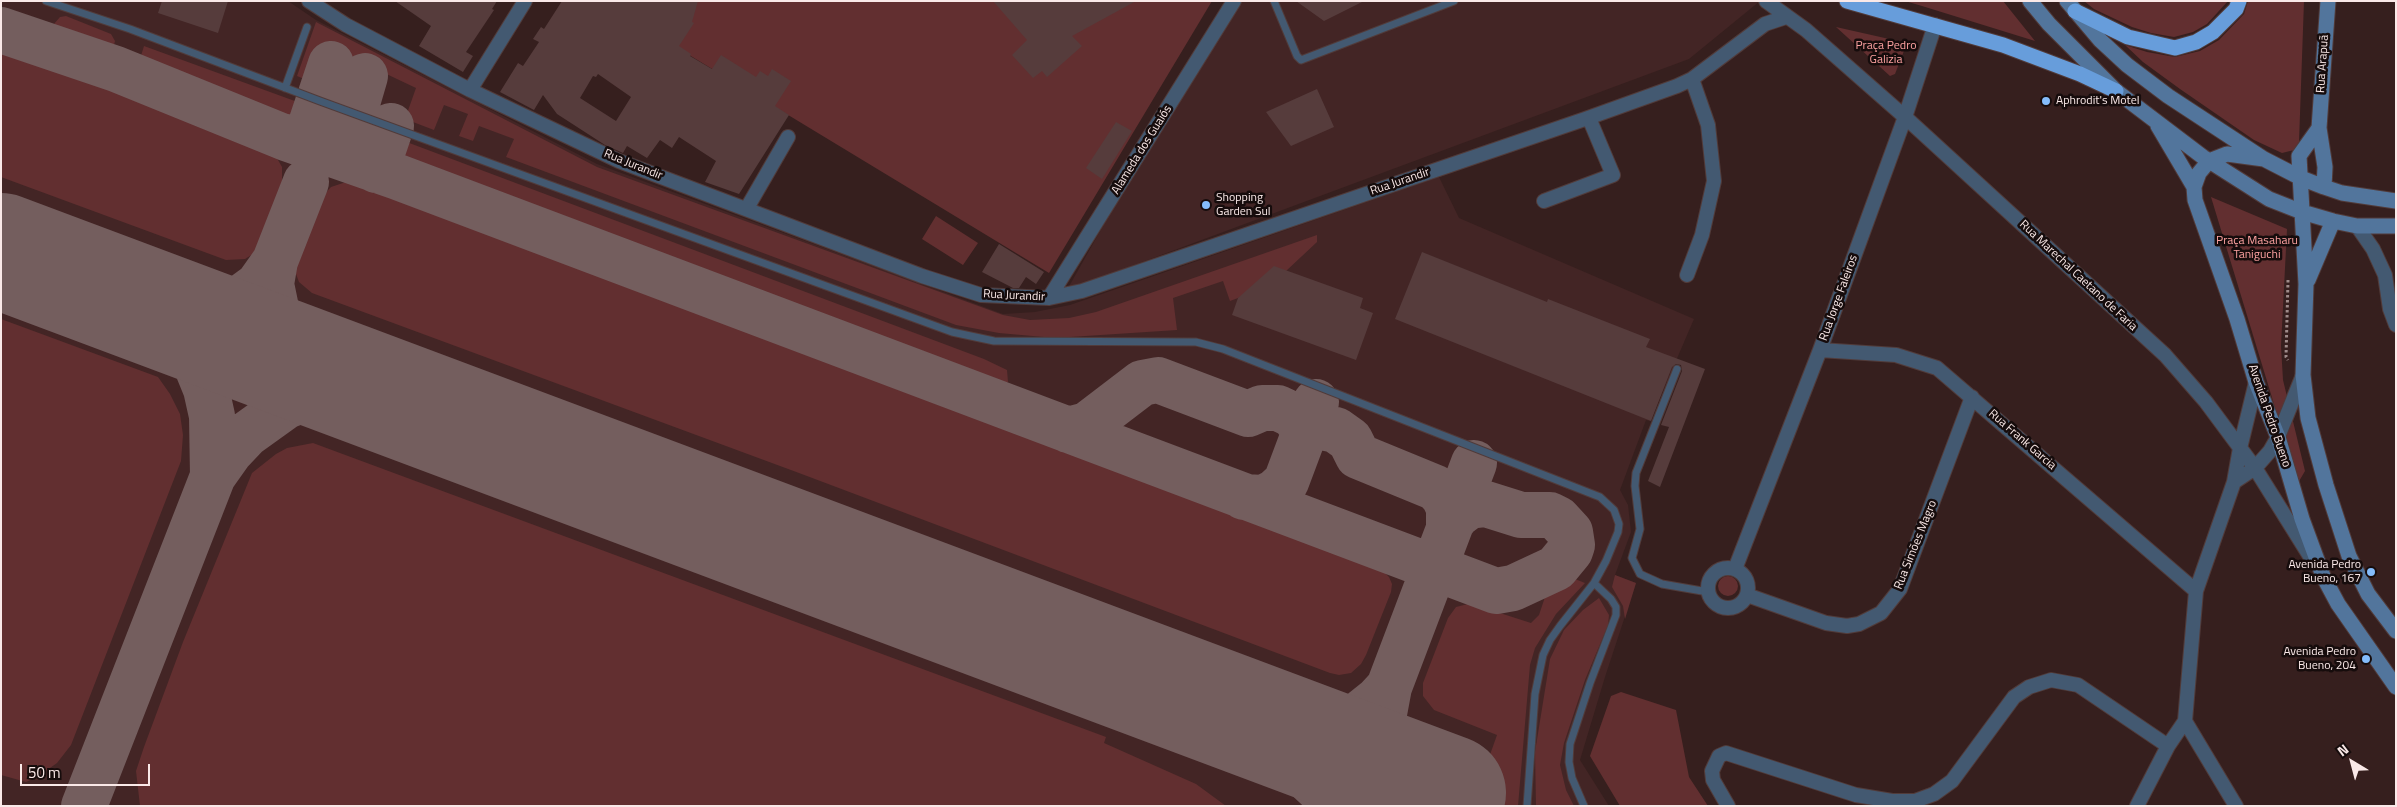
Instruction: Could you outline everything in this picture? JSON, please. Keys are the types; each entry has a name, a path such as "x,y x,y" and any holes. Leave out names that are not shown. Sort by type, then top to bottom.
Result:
{"highway":[{"path":"1846,1 2003,45 2080,74 2116,91"},
{"path":"2071,6 2128,37 2175,48 2196,42 2213,32 2236,9 2239,1"}],"main road":[{"path":"2030,1 2049,24 2116,91 2209,161 2269,199 2302,212 2333,221 2357,226 2396,226"},
{"name":"Rua Arapuã","path":"2324,187 2325,167 2319,128 2328,1"},
{"path":"2071,6 2100,40 2127,65 2168,96 2264,159 2301,178 2342,193 2396,200"},
{"name":"Avenida Pedro Bueno","path":"2153,119 2194,187 2195,200 2237,319 2256,382 2278,437 2302,519 2323,576 2338,604 2396,687"},
{"path":"2319,128 2299,156 2306,284 2303,375 2308,418 2326,485 2350,556 2368,594 2396,632"},
{"path":"2194,187 2200,173 2209,161 2227,154 2264,159"},
{"path":"2306,284 2333,221"}],"street":[{"name":"Rua Jurandir","path":"309,1 346,25 470,90 619,161 922,276 981,295 1049,298 1091,288 1589,118 1692,79 1765,24 1786,17"},
{"path":"470,90 526,1"},
{"name":"Alameda dos Guaiós","path":"1049,298 1234,1"},
{"name":"Rua Marechal Caetano de Faria","path":"1766,1 1806,30 1905,117 2165,355 2206,402 2255,468 2323,576"},
{"name":"Rua Jorge Faleiros","path":"1735,569 1820,350 1905,117 1935,25"},
{"path":"1687,275 1702,235 1714,181 1708,125 1692,79"},
{"path":"1544,201 1613,175 1589,118"},
{"path":"747,208 788,137"},
{"path":"2357,226 2373,249 2384,275 2390,309 2396,325"},
{"name":"Rua Frank Garcia","path":"1820,350 1896,355 1937,368 2196,591"},
{"path":"2234,482 2255,468 2278,437 2303,375"},
{"path":"2137,806 2168,746 2185,721 2196,591 2234,482 2256,382"},
{"name":"Rua Simões Magro","path":"1747,595 1826,623 1847,626 1859,624 1881,613 1900,589 1972,398"},
{"path":"1726,568 1735,569 1741,572 1748,582 1747,595 1737,606 1730,608 1716,604 1708,592 1708,584 1712,576 1718,570 1726,568"},
{"path":"1728,806 1713,780 1712,771 1715,760 1726,753 1856,795 1892,801 1914,800 1934,794 1952,781 2014,697 2029,687 2051,680 2078,685 2168,746"},
{"path":"2185,721 2236,806"}],"lane":[{"path":"46,1 130,29 285,88 952,332 994,341 1196,342 1223,349 1600,498 1614,510 1617,517 1618,532 1594,583 1550,640 1543,655 1535,694 1527,806"},
{"path":"1274,1 1297,56 1301,60 1443,3 1454,1"},
{"path":"285,88 307,27"},
{"path":"1677,369 1636,473 1635,486 1640,529 1632,558 1640,574 1662,584 1708,592"},
{"path":"1584,806 1572,778 1569,762 1570,744 1590,683 1616,615 1616,607 1611,599 1594,583"}],"shaded area":[{"path":"1,1 288,1 316,20 597,164 1003,314 1035,312 1070,305 1439,177 1459,218 1694,319 1650,421 1646,420 1620,490 1628,505 1631,532 1615,575 1636,583 1580,760 1609,806 1,806"},
{"name":"Shopping Garden Sul","path":"1237,1 1760,1 1689,59 1067,290 1163,119"}],"green space":[{"path":"600,1 1212,1 1049,273"},
{"path":"1905,1 2003,1 2035,41 1922,6"},
{"path":"2084,1 2228,1 2207,24 2193,32 2174,37 2132,27 2094,9"},
{"path":"2248,1 2304,1 2299,142 2294,150 2282,153 2254,140 2143,62 2125,45 2147,52 2175,57 2200,51 2219,40 2244,14"},
{"path":"66,16 111,34 115,41 114,45 111,49 103,52 57,35 54,24 60,17"},
{"path":"316,22 597,167 1003,315 1030,320 1069,318 1096,312 1317,235 1317,242 1286,271 1238,298 1230,301 1223,281 1173,298 1177,330 1055,338 999,333 956,325 506,157 514,139 479,126 473,141 459,136 468,114 444,105 434,130 405,119 416,88 323,44 309,81 297,76"},
{"name":"Praça Pedro Galizia","path":"1836,27 1907,43 1895,74 1890,76"},
{"path":"144,46 303,104 305,115 293,124 146,69 140,59"},
{"path":"1,47 241,136 274,153 282,167 282,188 286,189 261,249 245,259 226,260 1,177"},
{"path":"330,114 338,117 341,125 338,133 330,136 322,133 319,125 322,117"},
{"path":"366,130 373,133 376,140 373,147 366,150 359,147 356,140 359,133"},
{"path":"396,138 984,359 1007,370 1008,382 998,387 983,384 395,163 390,149"},
{"path":"352,180 843,361 1376,564 1389,577 1392,584 1391,592 1366,655 1361,664 1351,673 1339,675 1330,673 799,473 312,293 299,282 293,266 311,209 331,187"},
{"name":"Praça Masaharu Taniguchi","path":"2211,197 2287,229 2281,346 2283,380 2305,471 2298,483"},
{"path":"936,216 978,243 963,265 922,239"},
{"path":"1,319 158,377 170,394 180,414 183,435 181,461 71,745 57,763 26,782 1,775"},
{"path":"313,443 1106,737 1104,743 1196,784 1226,806 140,806 136,771 144,747 183,642 252,473 276,454 287,448"},
{"path":"1615,575 1636,583 1625,619 1623,606 1612,587"},
{"path":"1728,576 1735,579 1738,586 1735,593 1728,596 1721,593 1718,586 1721,579"},
{"path":"1570,577 1585,583 1556,614 1535,648 1530,665 1518,806 1493,806 1500,785 1481,780 1497,735 1434,710 1423,696 1423,683 1448,618 1456,607 1468,604 1475,605 1531,623 1539,615 1545,597"},
{"path":"1599,598 1609,615 1608,625 1585,680 1564,743 1560,765 1566,790 1574,806 1536,806 1535,752 1550,659 1564,630 1583,610"},
{"path":"1621,692 1676,710 1689,777 1708,806 1620,806 1590,756 1611,696"}],"building":[{"path":"162,1 228,1 218,33 158,13"},
{"path":"395,1 497,1 492,9 494,10 466,52 473,56 463,72 419,46 431,26"},
{"path":"562,1 698,1 692,22 694,23 679,46 691,54 690,56 712,69 721,55 756,77 760,71 768,76 772,69 791,81 775,106 789,115 739,194 705,182 716,161 679,137 672,148 660,140 647,158 627,146 623,153 605,145 557,114 543,95 534,110 500,92 518,63 523,66 539,42 533,39 541,27 544,29","holes":["598,74 631,97 616,121 580,98 593,76 596,77"]},
{"path":"993,1 1136,1 1072,36 1082,46 1047,77 1042,71 1033,78 1012,55 1027,40"},
{"path":"1296,1 1364,1 1324,21"},
{"path":"1317,89 1334,127 1291,146 1266,112"},
{"path":"1116,122 1132,131 1102,179 1086,168"},
{"path":"999,244 1044,272 1036,284 1026,277 1019,288 1013,288 982,272"},
{"path":"1422,252 1547,302 1548,299 1650,339 1646,347 1705,369 1660,487 1648,481 1669,427 1661,425 1682,371 1681,365 1676,364 1672,367 1651,421 1395,319"},
{"path":"1274,266 1363,298 1360,308 1373,313 1356,360 1232,315 1238,298"}],"taxiway":[{"path":"1,30 116,69 286,138 395,176 1496,591 1513,588 1556,568 1570,551 1572,545 1570,532 1558,519 1550,515 1521,515 1486,504 1469,506 1457,515 1449,526"},
{"path":"286,138 299,136 309,130 331,64"},
{"path":"327,153 338,149 346,141 365,76"},
{"path":"376,170 391,126"},
{"path":"275,261 306,182"},
{"path":"168,313 199,312 232,304 258,285 275,261 271,284 278,318 285,334 317,369"},
{"path":"119,295 150,316 171,334 195,362 206,389 212,416 213,476 230,452 247,434 286,406 307,398 343,391 416,406"},
{"path":"1068,430 1087,425 1142,383 1158,380 1248,414 1262,408 1278,408 1293,415 1305,431 1321,427 1336,430 1350,440 1358,456 1436,488 1444,497 1449,508 1449,526"},
{"path":"1244,497 1263,498 1275,492 1286,482 1316,402"},
{"path":"1389,687 1474,463"},
{"path":"84,806 213,476"},
{"path":"1108,665 1232,720 1293,765 1337,806"},
{"path":"1276,728 1328,730 1347,724 1377,700 1389,687 1380,735 1380,767"},
{"path":"1338,751 1367,806"}],"runway":[{"path":"1,251 1448,793"}],"place":[{"name":"Aphrodit's Motel","path":"2046,101"},
{"name":"Shopping Garden Sul","path":"1206,205"},
{"name":"Avenida Pedro Bueno, 167","path":"2371,572"},
{"name":"Avenida Pedro Bueno, 204","path":"2366,659"}]}
